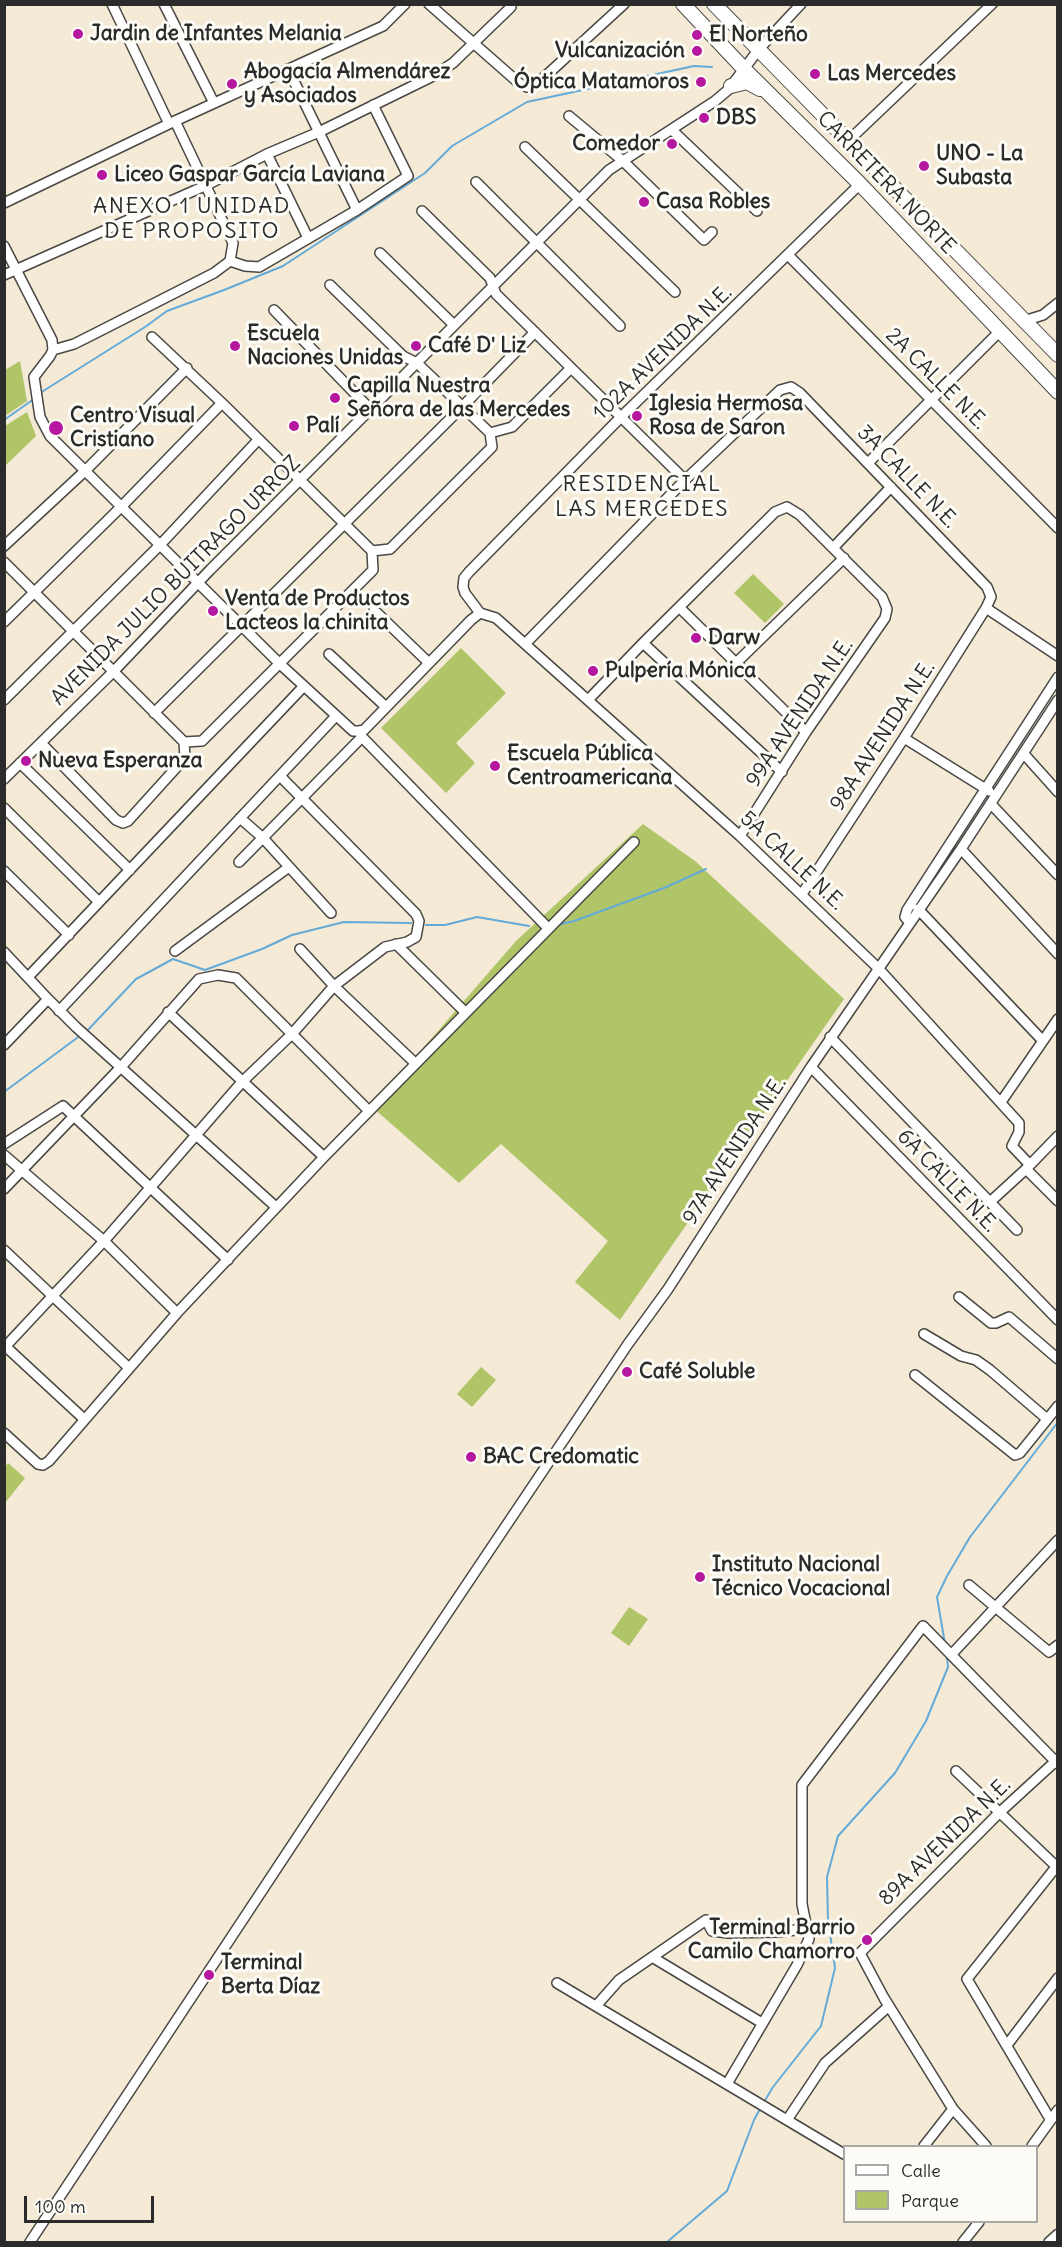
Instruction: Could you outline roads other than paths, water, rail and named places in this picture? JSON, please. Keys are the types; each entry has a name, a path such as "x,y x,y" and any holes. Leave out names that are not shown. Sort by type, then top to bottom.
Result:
{"highway":[{"name":"CARRETERA NORTE","path":"683,4 776,102 860,184 1058,392"},
{"name":"CARRETERA NORTE","path":"714,4 1058,355"},
{"path":"731,86 744,82 751,84 776,102"}],"street":[{"path":"112,4 172,123 207,185 233,243 230,261 214,273 92,335 74,344 53,350 34,377 40,417 50,436 280,664 353,731 361,734 548,928"},
{"path":"164,4 214,103"},
{"path":"4,203 383,26 405,4"},
{"path":"429,4 520,84 527,87 538,83 624,4"},
{"name":"AVENIDA JULIO BUITRAGO URROZ","path":"4,779 113,672 197,583 609,170 715,101 731,86 759,49 801,4"},
{"path":"848,142 992,4"},
{"path":"4,275 207,185 267,154 319,132 433,76 453,63 511,7"},
{"path":"288,69 357,210"},
{"path":"230,261 254,268 259,267 357,210 408,176 373,105"},
{"path":"569,116 623,161 704,240 712,232"},
{"path":"672,130 757,211"},
{"path":"525,147 675,292"},
{"path":"267,154 308,238"},
{"path":"476,182 620,326"},
{"name":"102A AVENIDA N.E.","path":"480,613 465,593 464,578 621,417 789,256 860,184"},
{"path":"422,211 490,278 496,294 685,480 525,644"},
{"path":"4,246 42,318 52,340 53,350"},
{"path":"380,253 454,325"},
{"name":"2A CALLE N.E.","path":"789,256 1058,528"},
{"path":"330,285 403,356 417,363 490,432 492,447 390,549 372,551"},
{"path":"1024,321 1043,315 1058,303"},
{"path":"274,310 370,409"},
{"path":"868,463 1000,331"},
{"path":"154,713 535,332"},
{"path":"152,337 187,368 372,551 373,570 202,741 184,742"},
{"path":"4,546 86,470 187,368"},
{"path":"490,432 512,427 571,368"},
{"name":"3A CALLE N.E.","path":"685,480 780,390 791,387 800,393 987,587 991,597"},
{"path":"4,621 121,507 222,403"},
{"path":"4,700 160,545 258,440"},
{"path":"833,548 891,487"},
{"path":"588,700 775,512 787,507 800,515 844,558 736,663"},
{"name":"99A AVENIDA N.E.","path":"740,836 806,732 885,618 887,609 882,597 844,558"},
{"path":"4,562 184,742 185,758 128,821 123,823 116,820 41,743"},
{"name":"98A AVENIDA N.E.","path":"802,894 987,608 991,597"},
{"path":"680,608 806,732"},
{"path":"987,608 1058,656"},
{"path":"374,610 429,663"},
{"path":"239,862 303,799 364,730 480,613"},
{"name":"5A CALLE N.E.","path":"480,613 496,618 588,700 740,836 878,968 1001,1102 1020,1126 1012,1146 1028,1167"},
{"path":"643,643 782,772"},
{"path":"329,654 386,707"},
{"path":"909,922 905,917 907,910 1058,676"},
{"path":"29,976 304,686"},
{"name":"97A AVENIDA N.E.","path":"30,2242 310,1818 628,1344 668,1289 811,1066 961,849 1058,700"},
{"path":"59,1011 336,716"},
{"path":"904,738 985,789 1058,875"},
{"path":"1024,754 1058,792"},
{"path":"20,763 130,870"},
{"path":"84,1419 5,1346 104,1241 242,1082 292,1034 334,986 385,947 408,942 416,937 419,921 416,914 280,776"},
{"path":"4,808 99,903"},
{"path":"240,818 263,838 330,913"},
{"path":"4,1433 38,1464 44,1465 49,1461 177,1313 276,1207 368,1110 634,842"},
{"path":"961,849 1058,954"},
{"path":"175,951 289,867"},
{"path":"4,871 69,934"},
{"path":"918,909 1043,1041"},
{"path":"396,944 465,1012"},
{"path":"300,949 334,986 415,1063"},
{"path":"4,952 76,1027 276,1207"},
{"path":"4,1189 121,1067 198,979 218,975 236,978 368,1110"},
{"path":"4,1045 48,999"},
{"path":"168,1012 324,1157"},
{"path":"1001,1102 1058,1019"},
{"path":"831,1037 1017,1230"},
{"name":"6A CALLE N.E.","path":"811,1066 1058,1320"},
{"path":"4,1144 63,1106 228,1260"},
{"path":"990,1202 1058,1136"},
{"path":"4,1155 104,1241 177,1313"},
{"path":"1028,1167 1058,1202"},
{"path":"4,1250 129,1368"},
{"path":"959,1297 992,1323 1009,1317 1058,1359"},
{"path":"924,1334 961,1356 976,1360 1047,1419"},
{"path":"915,1375 1016,1455 1020,1454 1058,1406"},
{"path":"951,1655 1058,1540"},
{"path":"969,1585 994,1608 1054,1649"},
{"path":"727,2084 797,1965 809,1939 802,1904 802,1785 923,1626 1057,1761"},
{"name":"89A AVENIDA N.E.","path":"889,2006 860,1953 999,1813 1057,1761"},
{"path":"956,1771 1057,1868 967,1979 1050,2119"},
{"path":"596,2006 619,1980 706,1920 712,1931 728,1933 822,1928"},
{"path":"652,1957 762,2023"},
{"path":"1007,2045 1058,1978"},
{"path":"557,1983 843,2153"},
{"path":"787,2120 825,2063 889,2006 953,2109 985,2145"},
{"path":"925,2145 953,2109"},
{"path":"1033,2145 1058,2110"},
{"path":"963,2242 978,2223"},
{"path":"1049,2242 1058,2234"}],"waterway":[{"path":"40,393 167,311 283,266 425,173 452,146 527,102 694,66 712,67"},
{"path":"4,420 34,399"},
{"path":"557,925 664,888 706,869"},
{"path":"426,925 445,925 477,917 529,926"},
{"path":"86,1032 136,979 173,959 205,970 292,935 344,922 411,923"},
{"path":"4,1092 81,1035"},
{"path":"945,1644 937,1597 947,1576 970,1537 1058,1422"},
{"path":"764,2102 773,2087 821,2026 835,1968 828,1920 827,1877 838,1836 895,1773 926,1721 948,1667 947,1656"},
{"path":"667,2242 727,2191 761,2107"}],"place":[{"name":"Jardin de Infantes Melania","path":"78,34"},
{"name":"El Norteño","path":"697,35"},
{"name":"Vulcanización","path":"697,51"},
{"name":"Las Mercedes","path":"815,74"},
{"name":"Óptica Matamoros","path":"701,82"},
{"name":"Abogacía Almendárez y Asociados","path":"232,84"},
{"name":"DBS","path":"704,118"},
{"name":"Comedor","path":"672,144"},
{"name":"UNO - La Subasta","path":"924,166"},
{"name":"Liceo Gaspar García Laviana","path":"102,175"},
{"name":"Casa Robles","path":"644,202"},
{"name":"Escuela Naciones Unidas","path":"235,346"},
{"name":"Café D' Liz","path":"416,346"},
{"name":"Capilla Nuestra Señora de las Mercedes","path":"335,398"},
{"name":"Iglesia Hermosa Rosa de Saron","path":"637,416"},
{"name":"Palí","path":"294,426"},
{"name":"Centro Visual Cristiano","path":"56,428"},
{"name":"Venta de Productos Lacteos la chinita","path":"213,611"},
{"name":"Darw","path":"696,638"},
{"name":"Pulpería Mónica","path":"593,671"},
{"name":"Nueva Esperanza","path":"26,761"},
{"name":"Escuela Pública Centroamericana","path":"495,766"},
{"name":"Café Soluble","path":"627,1372"},
{"name":"BAC Credomatic","path":"471,1457"},
{"name":"Instituto Nacional Técnico Vocacional","path":"700,1577"},
{"name":"Terminal Barrio Camilo Chamorro","path":"867,1940"},
{"name":"Terminal Berta Díaz","path":"209,1975"}],"district":[{"name":"ANEXO 1 UNIDAD DE PROPOSITO","path":"192,220"},
{"name":"RESIDENCIAL LAS MERCEDES","path":"642,498"}]}
